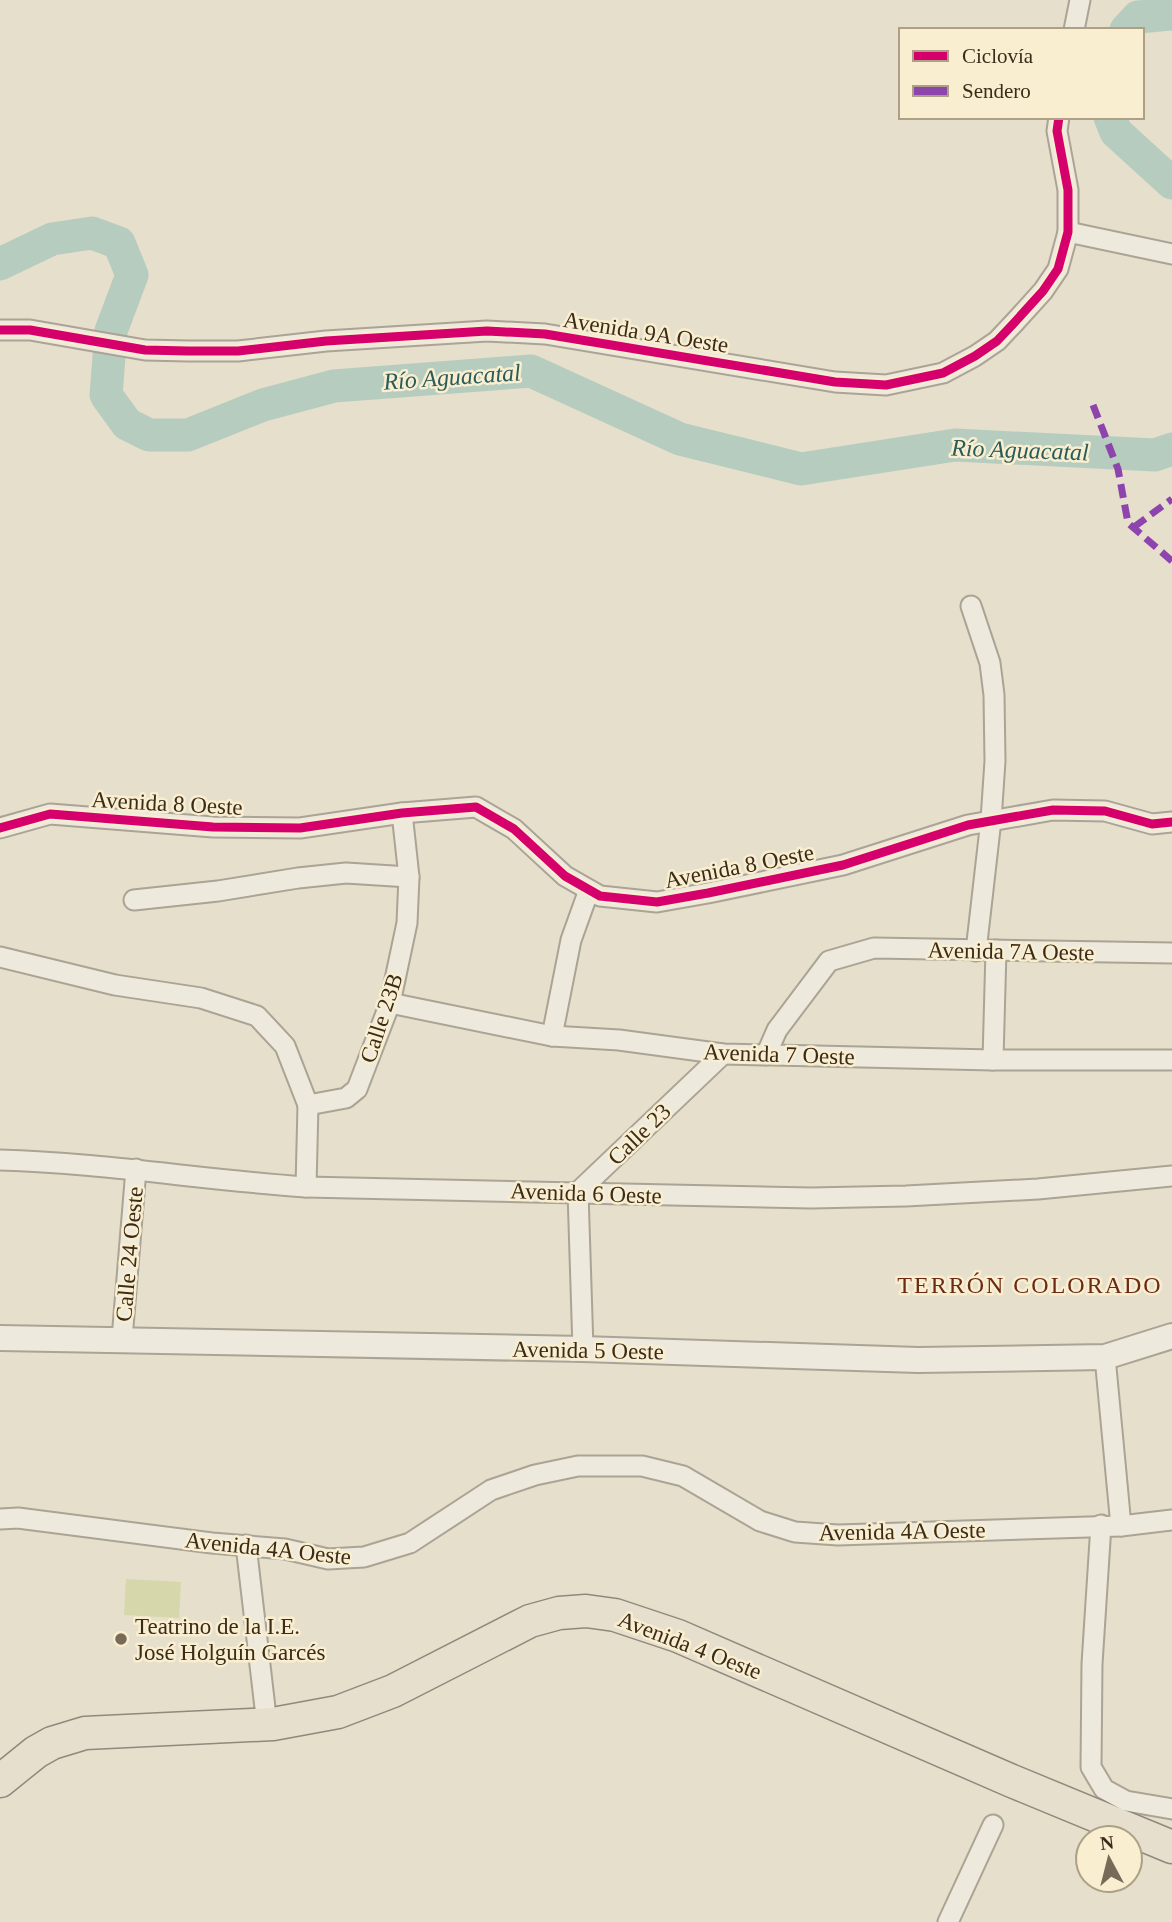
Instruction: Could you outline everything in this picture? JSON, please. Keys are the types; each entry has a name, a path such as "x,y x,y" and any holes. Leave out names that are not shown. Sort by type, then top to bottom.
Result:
{"main road":[{"name":"Avenida 4 Oeste","path":"0,1780 52,1743 85,1733 267,1725 313,1718 362,1705 393,1692 530,1621 573,1611 600,1612 630,1618 678,1636 1012,1781 1172,1847"}],"street":[{"path":"1074,28 1080,0"},
{"name":"Avenida 9A Oeste","path":"0,330 30,330 145,350 238,351 326,341 487,331 545,334 835,382 887,385 943,373 997,341 1043,292 1058,269 1068,232 1068,190 1057,131 1059,119"},
{"path":"1068,232 1172,254"},
{"path":"971,606 990,663 994,695 995,761 986,951 993,1060"},
{"name":"Avenida 8 Oeste","path":"0,828 50,814 213,827 300,828 402,813 476,807 514,829 565,876 600,896 657,902 843,865 991,820 1053,810 1105,811 1152,824 1172,822"},
{"name":"Calle 23B","path":"308,1105 346,1098 357,1088 390,1003 407,923 409,877 402,813"},
{"path":"134,900 346,873 409,877"},
{"path":"552,1037 571,940 589,890"},
{"name":"Avenida 7A Oeste","path":"766,1055 777,1030 829,961 851,953 874,948 1172,953"},
{"path":"0,957 115,985 201,999 257,1016 285,1046 308,1105 306,1187"},
{"name":"Avenida 7 Oeste","path":"390,1003 552,1037 619,1040 723,1054 993,1060 1172,1060"},
{"name":"Calle 23","path":"578,1192 723,1054"},
{"name":"Avenida 6 Oeste","path":"0,1160 56,1161 225,1181 306,1187 811,1199 1038,1189 1172,1176"},
{"name":"Calle 24 Oeste","path":"122,1339 136,1169"},
{"path":"578,1192 583,1349"},
{"name":"Avenida 5 Oeste","path":"0,1338 583,1349 918,1360 1105,1357 1172,1336"},
{"path":"1105,1357 1111,1525 1092,1664 1091,1767 1104,1789 1126,1801 1172,1809"},
{"name":"Avenida 4A Oeste","path":"0,1519 18,1518 212,1543 285,1549 328,1559 364,1557 410,1544 491,1490 535,1475 578,1466 642,1466 683,1476 760,1521 795,1532 838,1535 1111,1525 1172,1520"},
{"path":"246,1545 267,1725"},
{"path":"948,1922 993,1825"}],"green space":[{"path":"126,1579 181,1582 179,1618 124,1615"}],"waterway":[{"name":"Río Aguacatal","path":"1128,28 1138,17 1172,14"},
{"name":"Río Aguacatal","path":"1111,119 1116,132 1172,183"},
{"name":"Río Aguacatal","path":"0,264 52,239 92,233 119,243 132,275 111,331 106,395 127,424 149,435 188,435 263,405 334,386 531,371 680,439 801,469 955,445 1155,455 1172,449"}],"marked path":[{"path":"1093,405 1118,469 1128,523 1172,561"},
{"path":"1134,527 1172,499"}],"cycle path":[{"path":"0,330 30,330 145,350 188,351 238,351 326,341 487,331 545,334 835,382 886,385 943,373 975,356 997,341 1043,291 1058,269 1068,232 1068,190 1057,131 1059,119"},
{"path":"0,828 50,814 213,827 300,828 402,813 476,807 514,829 565,876 600,896 657,902 843,865 968,825 1053,810 1105,811 1152,824 1172,822"}],"place":[{"name":"Teatrino de la I.E. José Holguín Garcés","path":"121,1639"}],"district":[{"name":"TERRÓN COLORADO","path":"1030,1285"}]}
